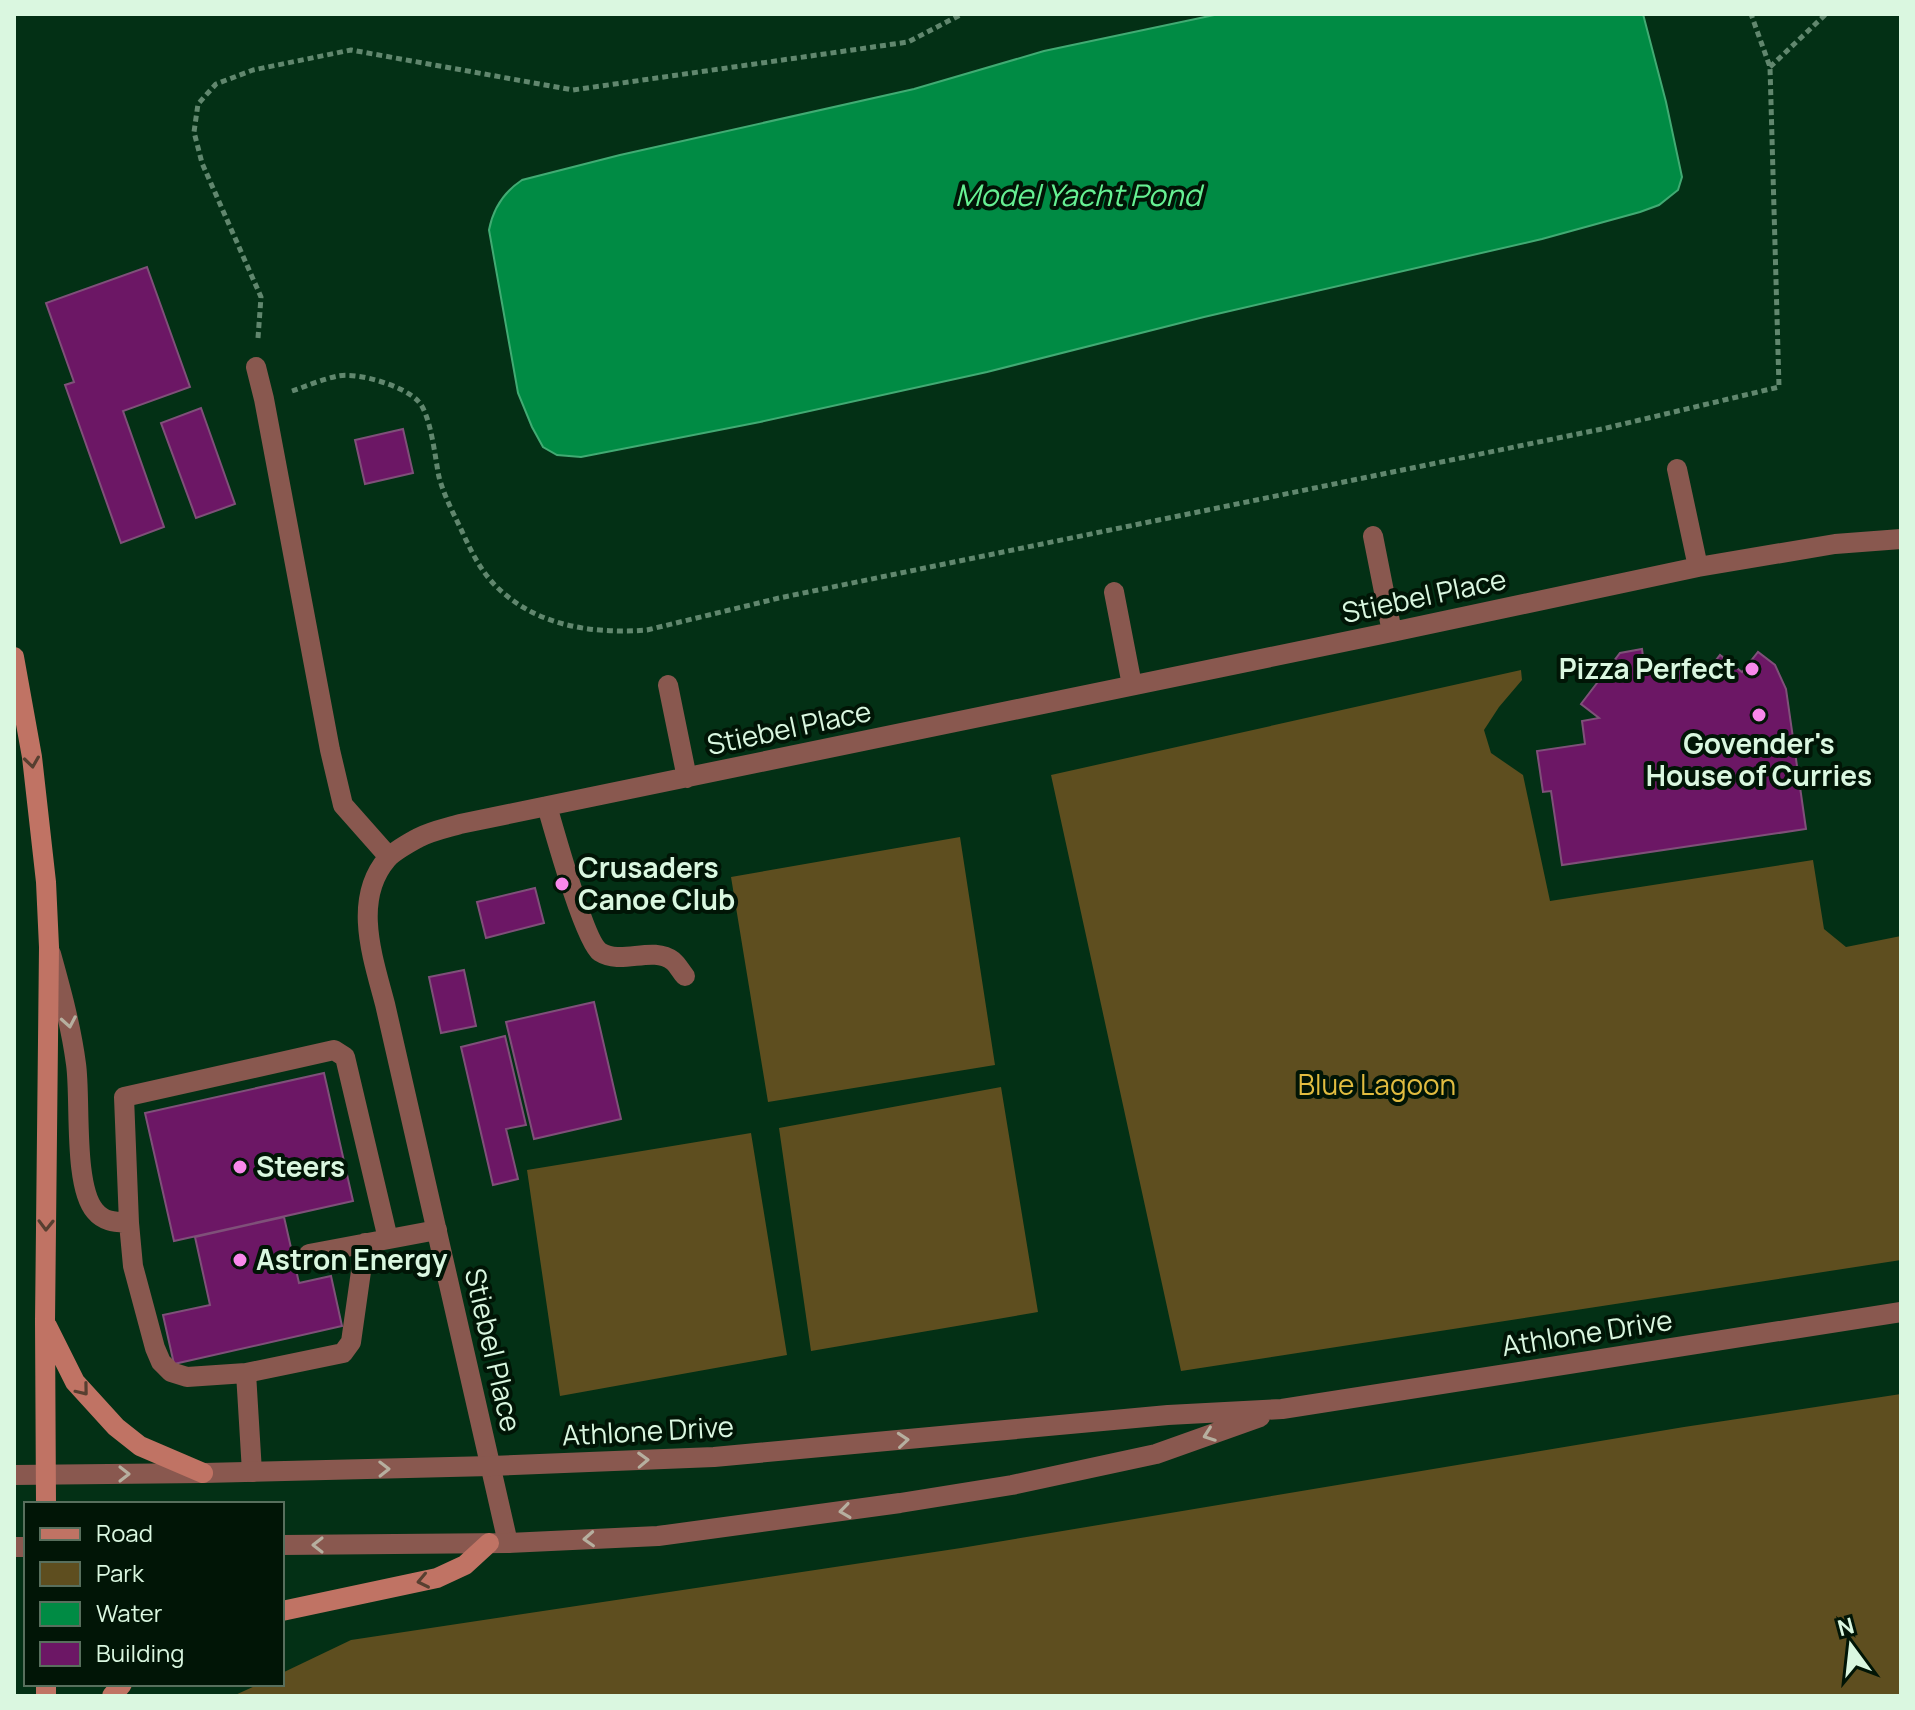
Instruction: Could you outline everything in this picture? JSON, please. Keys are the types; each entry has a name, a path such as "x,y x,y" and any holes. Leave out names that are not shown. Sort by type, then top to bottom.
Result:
{"main road":[{"path":"14,657 32,757 46,882 49,947 46,1502"},
{"path":"45,1322 75,1382 116,1427 140,1446 203,1473"},
{"path":"284,1611 437,1578 465,1565 498,1543"}],"street":[{"path":"256,367 343,805 389,857"},
{"path":"1677,469 1698,567"},
{"path":"1373,536 1392,632"},
{"name":"Stiebel Place","path":"498,1543 491,1466 369,946 368,911 374,879 389,857 421,836 460,824 1698,567 1835,544 1901,539"},
{"path":"1114,592 1132,685"},
{"path":"668,685 687,778"},
{"path":"547,806 591,941 599,952 614,957 659,955 673,962 685,976"},
{"path":"49,947 66,1009 77,1067 81,1160 86,1193 94,1210 110,1222 129,1223"},
{"path":"365,1243 351,1342 343,1353 246,1373 187,1377 171,1372 161,1362 155,1348 133,1266 124,1097 334,1050 345,1057 388,1239"},
{"path":"309,1254 437,1230"},
{"name":"Athlone Drive","path":"14,1475 491,1466 714,1457 1168,1415 1282,1409 1901,1312"},
{"path":"246,1373 252,1472"},
{"name":"Athlone Drive","path":"284,1545 498,1543 658,1536 1012,1485 1156,1454 1282,1409"}],"path":[{"path":"256,367 261,297 202,163 194,132 198,104 216,84 253,70 351,50 573,90 908,42 962,14"},
{"path":"264,399 339,376 354,375 408,393 421,403 426,416 443,492 474,557 497,588 529,611 576,628 626,631 647,630 779,598 1602,429 1779,387 1770,67 1751,14"},
{"path":"1770,67 1826,14"}],"green space":[{"name":"Blue Lagoon","path":"1521,670 1522,680 1484,730 1491,753 1523,775 1550,901 1813,860 1824,929 1846,947 1901,936 1901,1260 1181,1371 1051,775"},
{"path":"960,837 995,1065 768,1102 731,877"},
{"path":"1001,1087 1038,1312 811,1351 779,1128"},
{"path":"751,1133 787,1355 560,1396 527,1170"},
{"path":"1901,1394 1901,1696 233,1696 255,1686 284,1686 284,1672 351,1640 961,1548 1684,1427"}],"water":[{"name":"Model Yacht Pond","path":"1219,14 1643,14 1682,177 1678,190 1659,205 1640,212 1542,239 1204,317 987,372 760,422 581,457 557,455 543,447 518,393 489,230 500,202 522,180 914,89 1044,51"}],"building":[{"path":"147,267 190,387 123,411 164,527 121,543 65,385 74,382 46,303"},
{"path":"201,408 235,504 196,518 161,423"},
{"path":"403,429 413,473 365,484 355,440"},
{"path":"1642,649 1645,672 1695,665 1706,673 1720,655 1742,672 1758,652 1775,665 1786,689 1806,829 1562,865 1551,791 1543,792 1537,751 1585,744 1582,721 1599,718 1581,704 1620,653"},
{"path":"535,888 544,923 486,938 477,902"},
{"path":"464,970 476,1026 441,1033 429,977"},
{"path":"594,1002 621,1119 534,1139 506,1022"},
{"path":"505,1036 526,1125 506,1129 518,1179 493,1185 461,1047"},
{"path":"324,1073 353,1201 174,1241 145,1113"},
{"path":"284,1217 299,1283 331,1276 342,1326 174,1364 163,1315 210,1305 195,1237"}],"place":[{"name":"Pizza Perfect","path":"1752,669"},
{"name":"Govender's House of Curries","path":"1759,715"},
{"name":"Crusaders Canoe Club","path":"562,884"},
{"name":"Steers","path":"240,1167"},
{"name":"Astron Energy","path":"240,1260"}]}
